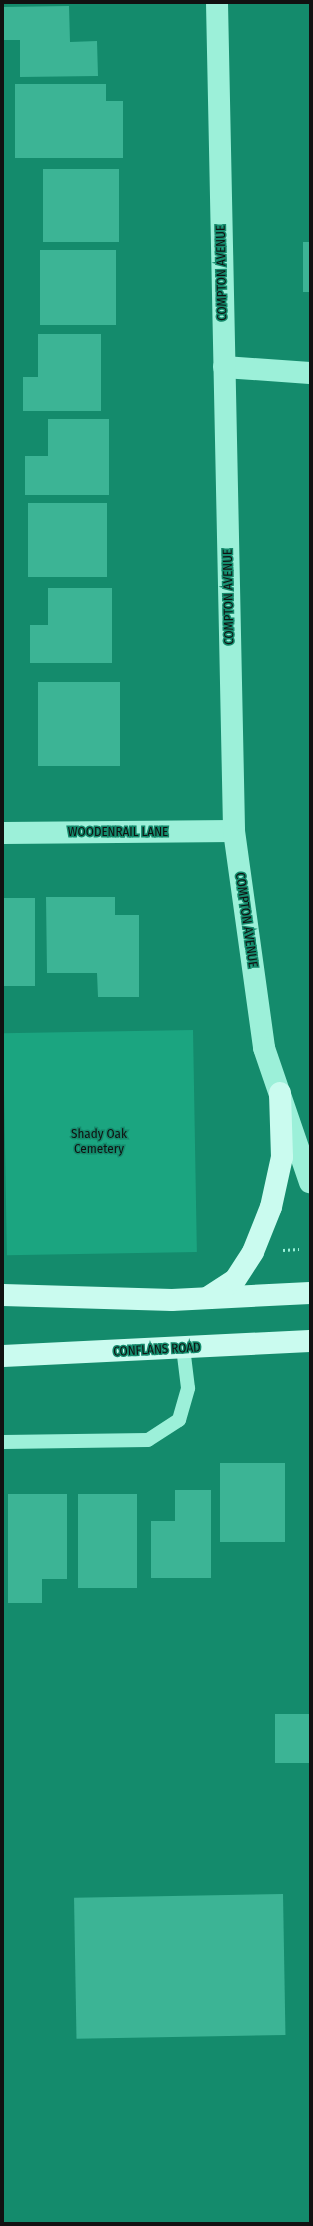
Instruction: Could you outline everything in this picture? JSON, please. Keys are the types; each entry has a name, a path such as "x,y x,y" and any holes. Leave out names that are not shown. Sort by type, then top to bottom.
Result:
{"main road":[{"path":"207,1298 235,1280 253,1252 271,1207 282,1156 280,1093"},
{"path":"3,1295 172,1300 310,1293"},
{"name":"CONFLANS ROAD","path":"3,1356 183,1349 310,1341"}],"street":[{"name":"COMPTON AVENUE","path":"217,3 234,831 264,1048 310,1182"},
{"path":"224,367 310,373"},
{"name":"WOODENRAIL LANE","path":"3,833 234,831"}],"lane":[{"path":"3,1442 148,1440 179,1420 188,1388 183,1349"}],"green space":[{"name":"Shady Oak Cemetery","path":"193,1030 197,1252 7,1255 3,1033"}],"building":[{"path":"69,6 70,42 97,41 98,76 20,77 20,40 3,40 3,7"},
{"path":"15,84 106,84 106,101 123,101 123,158 15,158"},
{"path":"43,169 119,169 119,242 43,242"},
{"path":"303,242 310,242 310,292 303,292"},
{"path":"40,250 116,250 116,325 40,325"},
{"path":"38,334 101,334 101,411 23,411 23,377 38,377"},
{"path":"48,419 109,419 109,495 25,495 25,456 48,456"},
{"path":"28,503 107,503 107,577 28,577"},
{"path":"48,588 112,588 112,663 30,663 30,625 48,625"},
{"path":"38,682 120,682 120,766 38,766"},
{"path":"46,897 115,897 115,915 139,915 139,997 98,997 97,973 47,973"},
{"path":"3,898 35,898 35,986 3,986"},
{"path":"220,1463 285,1463 285,1542 220,1542"},
{"path":"175,1490 211,1490 211,1578 151,1578 151,1521 175,1521"},
{"path":"8,1494 67,1494 67,1579 42,1579 42,1603 8,1603"},
{"path":"78,1494 137,1494 137,1588 78,1588"},
{"path":"275,1714 310,1714 310,1763 275,1763"},
{"path":"283,1894 285,2035 76,2039 74,1898"}]}
